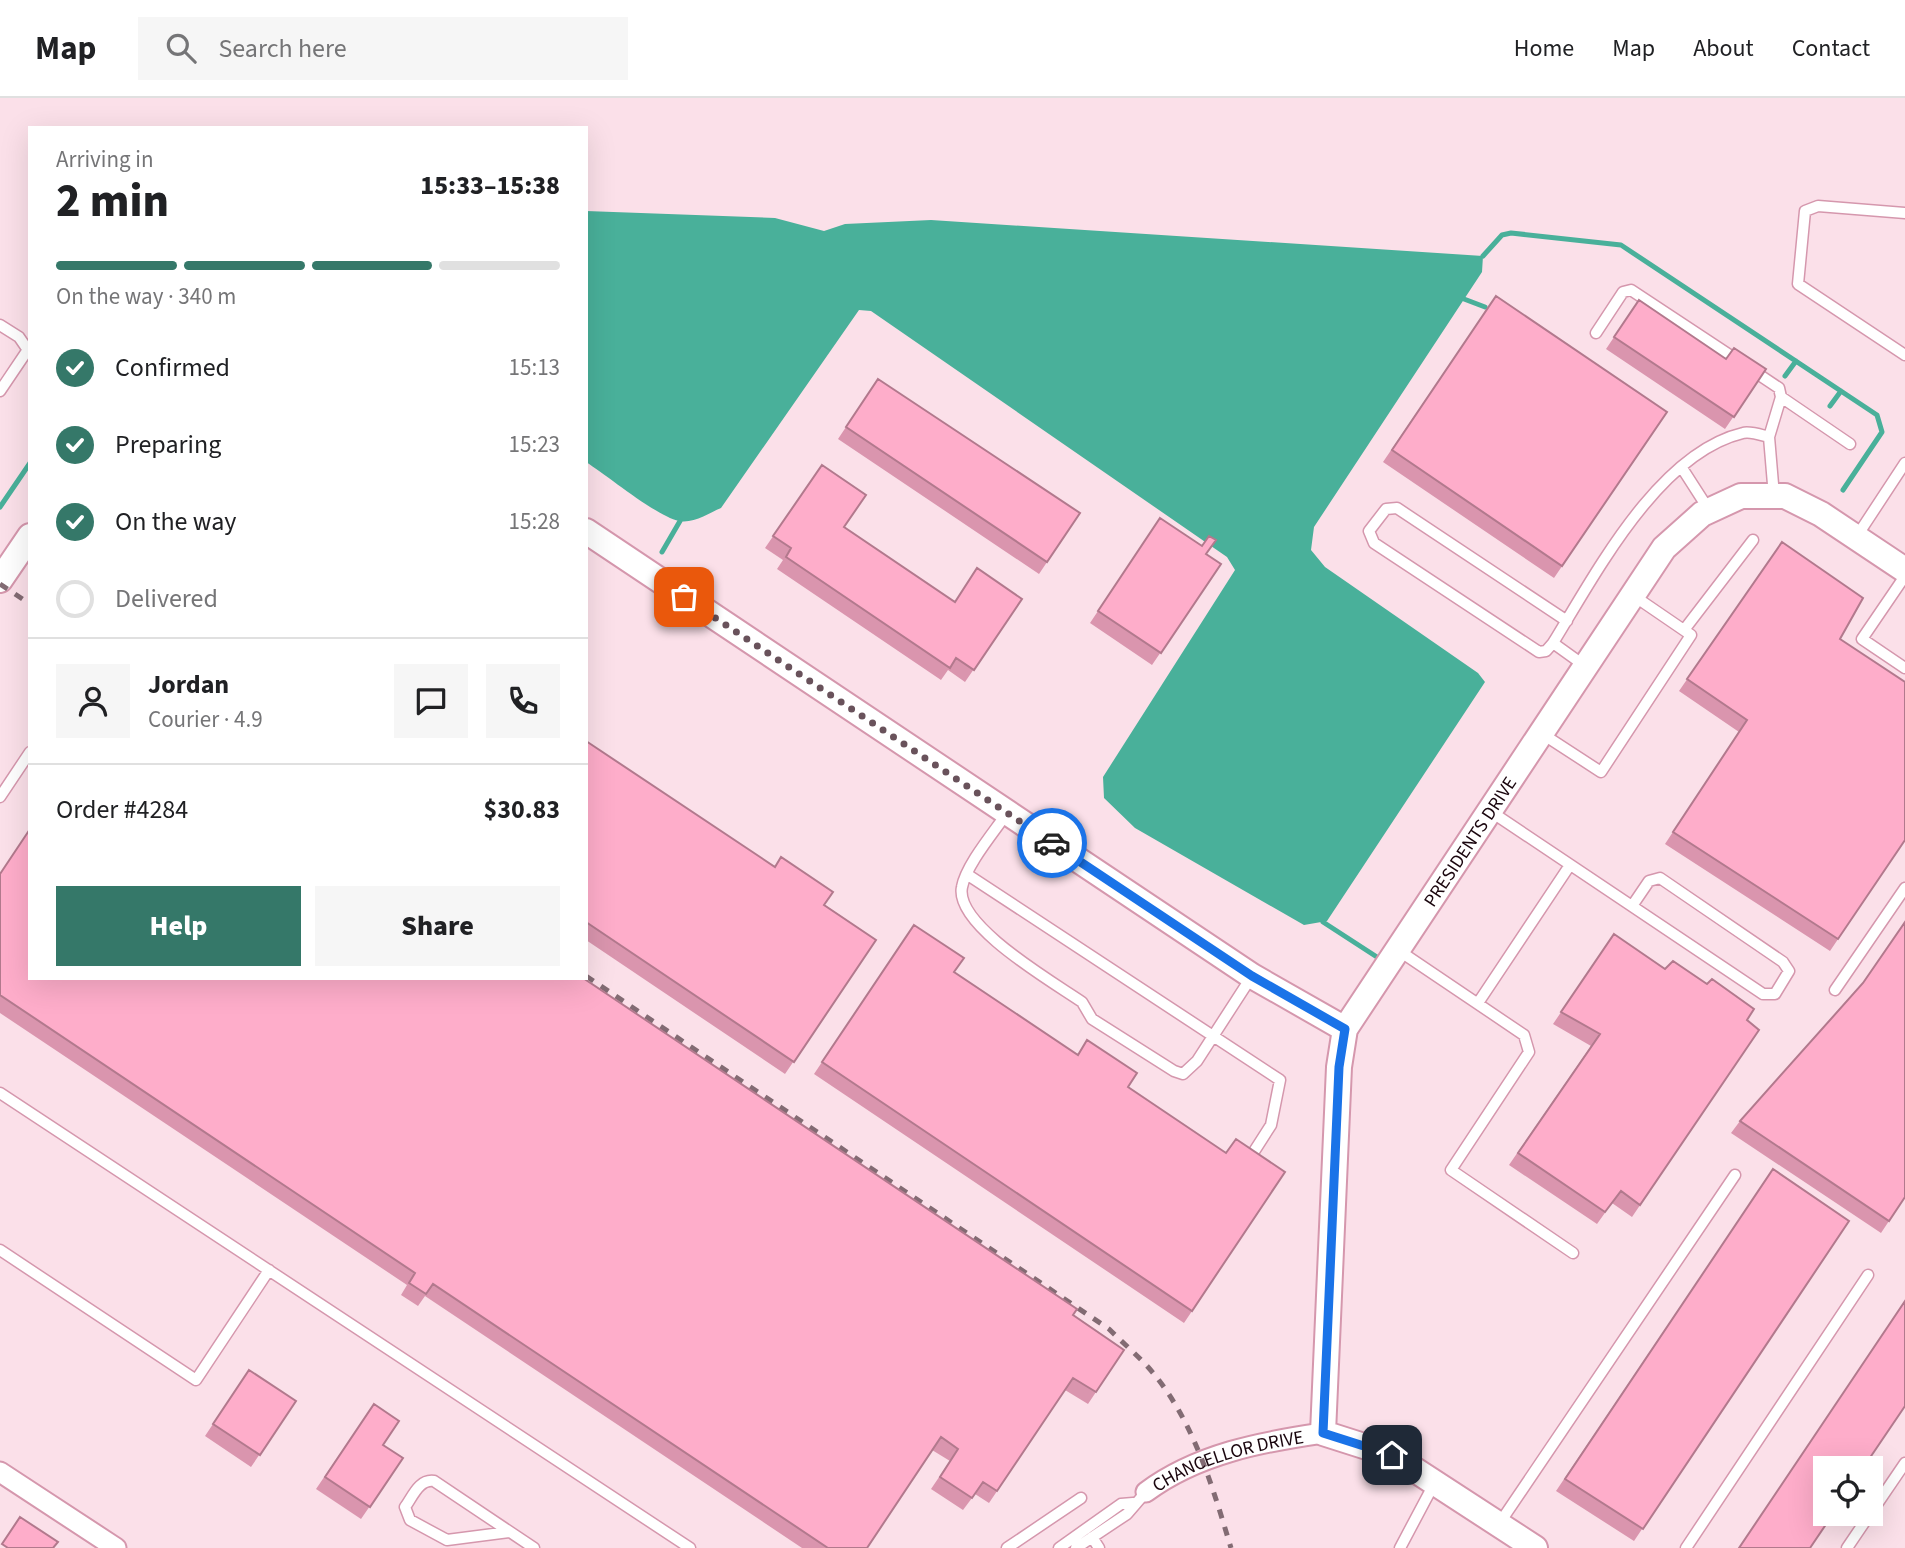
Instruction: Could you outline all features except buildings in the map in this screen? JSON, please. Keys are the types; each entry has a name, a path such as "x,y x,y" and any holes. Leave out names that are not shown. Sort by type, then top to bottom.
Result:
{"street":[{"name":"PRESIDENTS DRIVE","path":"1323,1433 1339,1067 1345,1029 1664,548 1709,511 1741,496 1785,496 1905,570"},
{"path":"588,532 1252,976 1345,1029"},
{"path":"0,580 27,545"},
{"name":"CHANCELLOR DRIVE","path":"1139,1497 1165,1478 1203,1460 1274,1440 1323,1433 1392,1455 1535,1548"},
{"path":"0,1472 116,1548"}],"lane":[{"path":"1905,213 1818,206 1805,211 1798,284 1905,355"},
{"path":"1596,333 1623,292 1631,290 1779,388 1781,397 1769,437 1774,496"},
{"path":"0,325 19,337 28,352 0,391"},
{"path":"1781,397 1850,444"},
{"path":"1567,621 1397,508 1386,509 1372,524 1369,531 1374,543 1539,652 1546,651 1567,621 1629,520 1695,454 1745,432 1769,437"},
{"path":"1856,538 1905,463"},
{"path":"1682,468 1709,511"},
{"path":"1684,630 1753,540"},
{"path":"1905,576 1863,639 1905,668"},
{"path":"1541,733 1601,772 1691,635 1633,595"},
{"path":"1553,643 1585,666"},
{"path":"0,797 28,755"},
{"path":"1489,811 1763,994 1775,993 1789,971 1783,962 1660,878 1649,881 1632,906"},
{"path":"1007,813 962,887 964,909 985,934 1082,1002 1091,1018 1174,1071 1183,1074 1197,1062 1252,976"},
{"path":"1478,1003 1570,865"},
{"path":"968,875 1280,1080 1271,1125 1255,1150"},
{"path":"1835,990 1905,888"},
{"path":"1398,949 1524,1035 1529,1052 1451,1170 1573,1253"},
{"path":"0,1093 690,1548"},
{"path":"1499,1524 1735,1175"},
{"path":"0,1250 196,1380 269,1270"},
{"path":"1686,1548 1868,1275"},
{"path":"1883,1496 1905,1463"},
{"path":"509,1532 447,1540 410,1520 405,1507 423,1482 430,1480 534,1548"},
{"path":"1400,1548 1436,1482"},
{"path":"1076,1548 1127,1514 1139,1497"},
{"path":"1059,1548 1121,1504 1139,1497"},
{"path":"1007,1548 1082,1498"},
{"path":"1847,1548 1863,1526"},
{"path":"1092,1537 1099,1548"}],"shaded area":[{"path":"588,211 775,218 824,231 845,224 931,220 1483,256 1482,272 1314,527 1311,550 1325,567 1478,673 1485,682 1327,921 1304,925 1135,828 1104,798 1103,777 1235,570 1227,557 871,311 859,310 721,508 684,522 669,518 588,463"}],"waterway":[{"path":"1483,256 1502,235 1511,233 1621,245 1877,415 1882,432 1843,490"},
{"path":"1464,299 1485,307"},
{"path":"1785,376 1796,361"},
{"path":"1830,406 1841,391"},
{"path":"0,507 28,466"},
{"path":"662,552 680,521"},
{"path":"1323,922 1380,959"}],"railway":[{"path":"0,584 28,603"},
{"path":"588,977 1109,1329 1148,1367 1177,1408 1199,1453 1231,1548"}],"way so far":[{"path":"684,597 1052,843"}],"route":[{"path":"1052,843 1252,976 1345,1029 1339,1067 1323,1433 1357,1441 1392,1455"}]}
